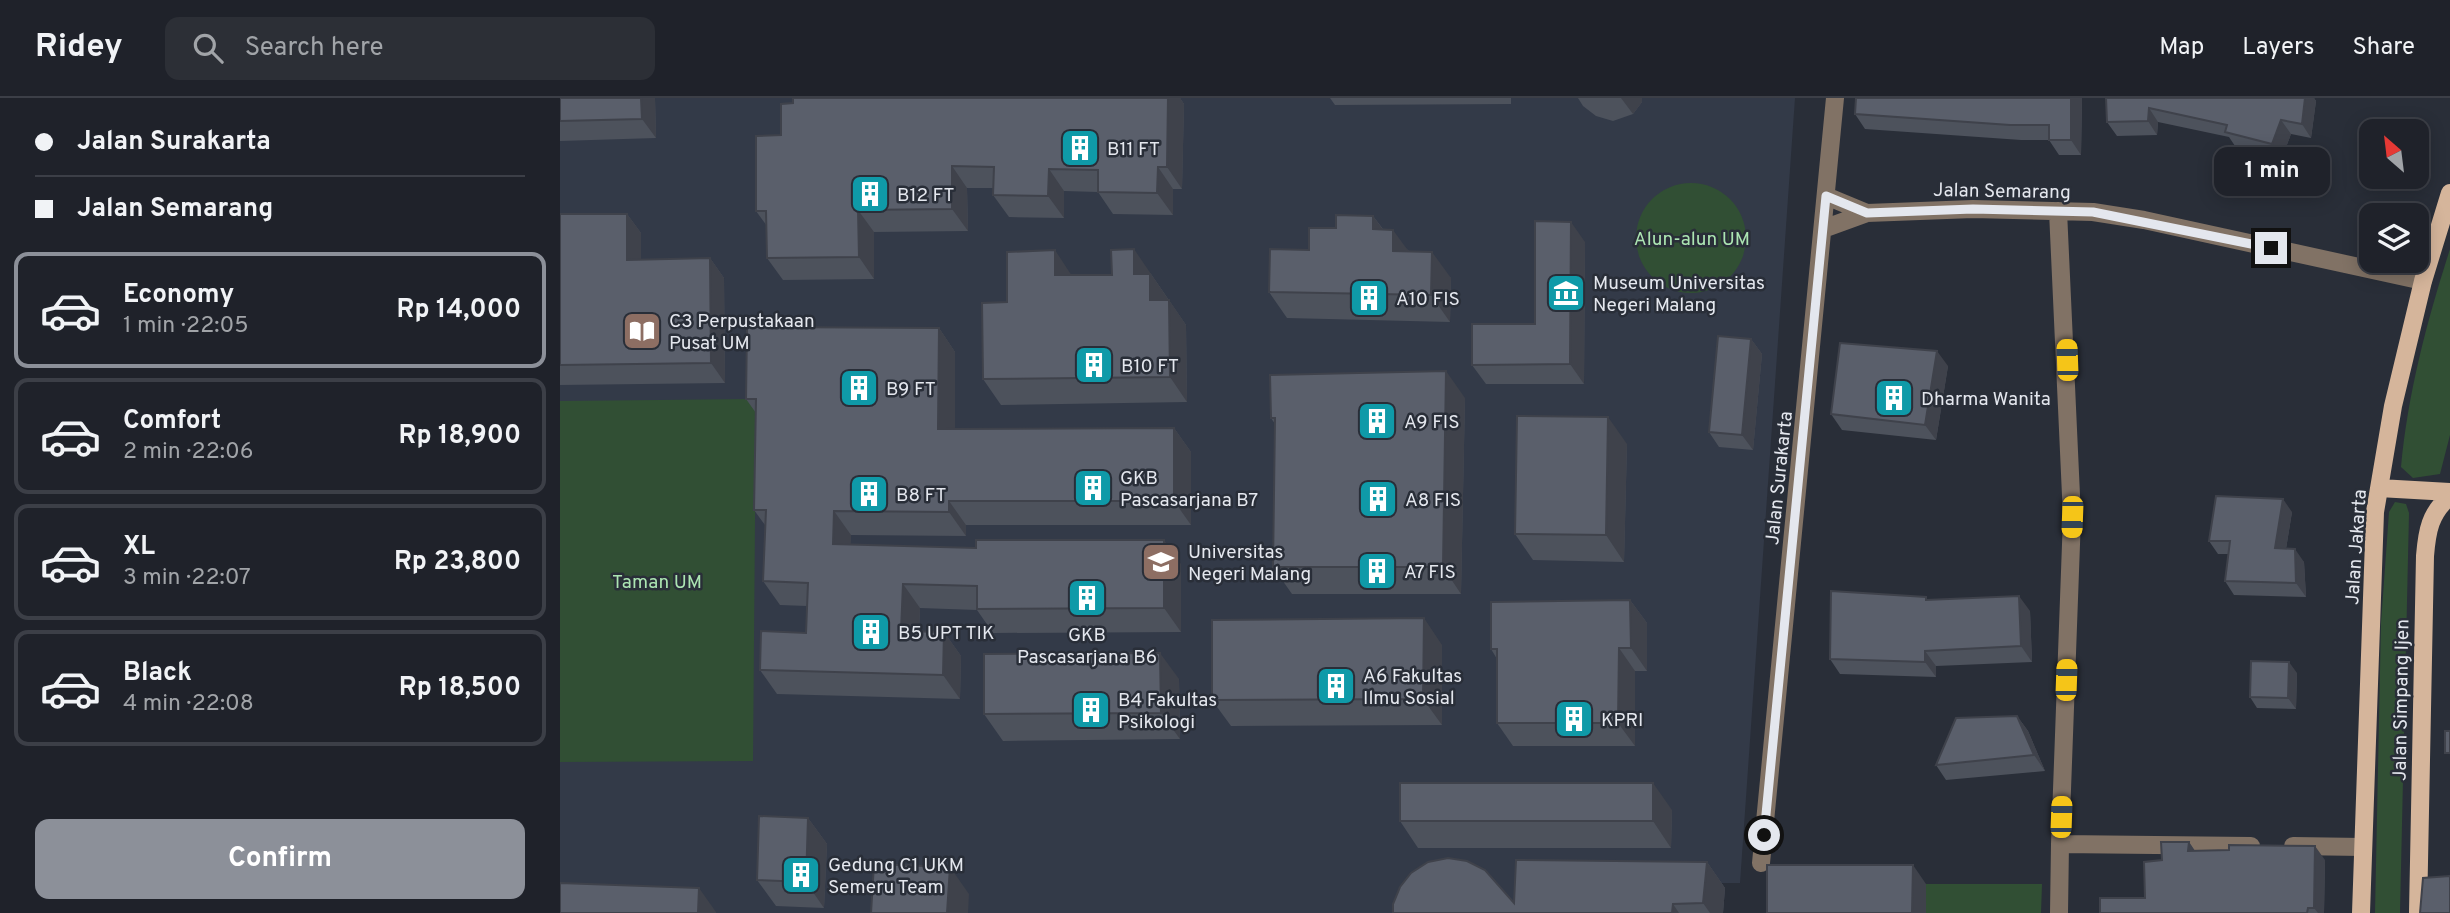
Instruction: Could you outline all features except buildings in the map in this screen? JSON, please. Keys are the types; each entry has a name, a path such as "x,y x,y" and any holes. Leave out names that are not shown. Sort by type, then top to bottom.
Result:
{"main road":[{"name":"Jalan Jakarta","path":"2361,913 2375,512 2393,406 2423,281 2450,193"},
{"path":"2379,488 2450,494"},
{"name":"Jalan Simpang Ijen","path":"2418,913 2425,556 2436,508 2450,494"}],"street":[{"name":"Jalan Surakarta","path":"1761,863 1835,98"},
{"name":"Jalan Semarang","path":"1826,196 1867,213"},
{"name":"Jalan Semarang","path":"1823,229 1867,213 1973,209 2059,211 2144,220 2423,281"},
{"path":"2059,211 2072,507 2059,913"},
{"path":"2060,844 2363,847"}],"shaded area":[{"name":"Universitas Negeri Malang","path":"560,98 1795,98 1740,883 1711,883 1709,913 560,913"}],"green space":[{"name":"Alun-alun UM","path":"1691,183 1712,187 1730,199 1742,217 1746,238 1742,259 1730,277 1712,289 1691,293 1670,289 1652,277 1640,259 1636,238 1640,217 1652,199 1670,187"},
{"path":"2450,249 2450,435 2440,474 2413,478 2401,467 2408,411 2426,330"},
{"name":"Taman UM","path":"756,399 753,761 560,762 560,401"},
{"path":"2395,502 2406,504 2409,513 2400,913 2375,913 2381,623 2389,512"},
{"path":"1926,884 2042,884 2041,913 1926,913"}],"place":[{"name":"B11 FT","path":"1080,148"},
{"name":"B12 FT","path":"870,194"},
{"name":"Museum Universitas Negeri Malang","path":"1566,293"},
{"name":"A10 FIS","path":"1369,298"},
{"name":"C3 Perpustakaan Pusat UM","path":"642,331"},
{"name":"B10 FT","path":"1094,365"},
{"name":"B9 FT","path":"859,388"},
{"name":"Dharma Wanita","path":"1894,398"},
{"name":"A9 FIS","path":"1377,421"},
{"name":"GKB Pascasarjana B7","path":"1093,488"},
{"name":"B8 FT","path":"869,494"},
{"name":"A8 FIS","path":"1378,499"},
{"name":"Universitas Negeri Malang","path":"1161,562"},
{"name":"A7 FIS","path":"1377,571"},
{"name":"GKB Pascasarjana B6","path":"1087,598"},
{"name":"B5 UPT TIK","path":"871,632"},
{"name":"A6 Fakultas Ilmu Sosial","path":"1336,686"},
{"name":"B4 Fakultas Psikologi","path":"1091,710"},
{"name":"KPRI","path":"1574,719"},
{"name":"Gedung C1 UKM Semeru Team","path":"801,875"}],"route":[{"path":"1764,835 1826,196 1867,213 1973,209 2093,212 2144,220 2271,248"}]}
